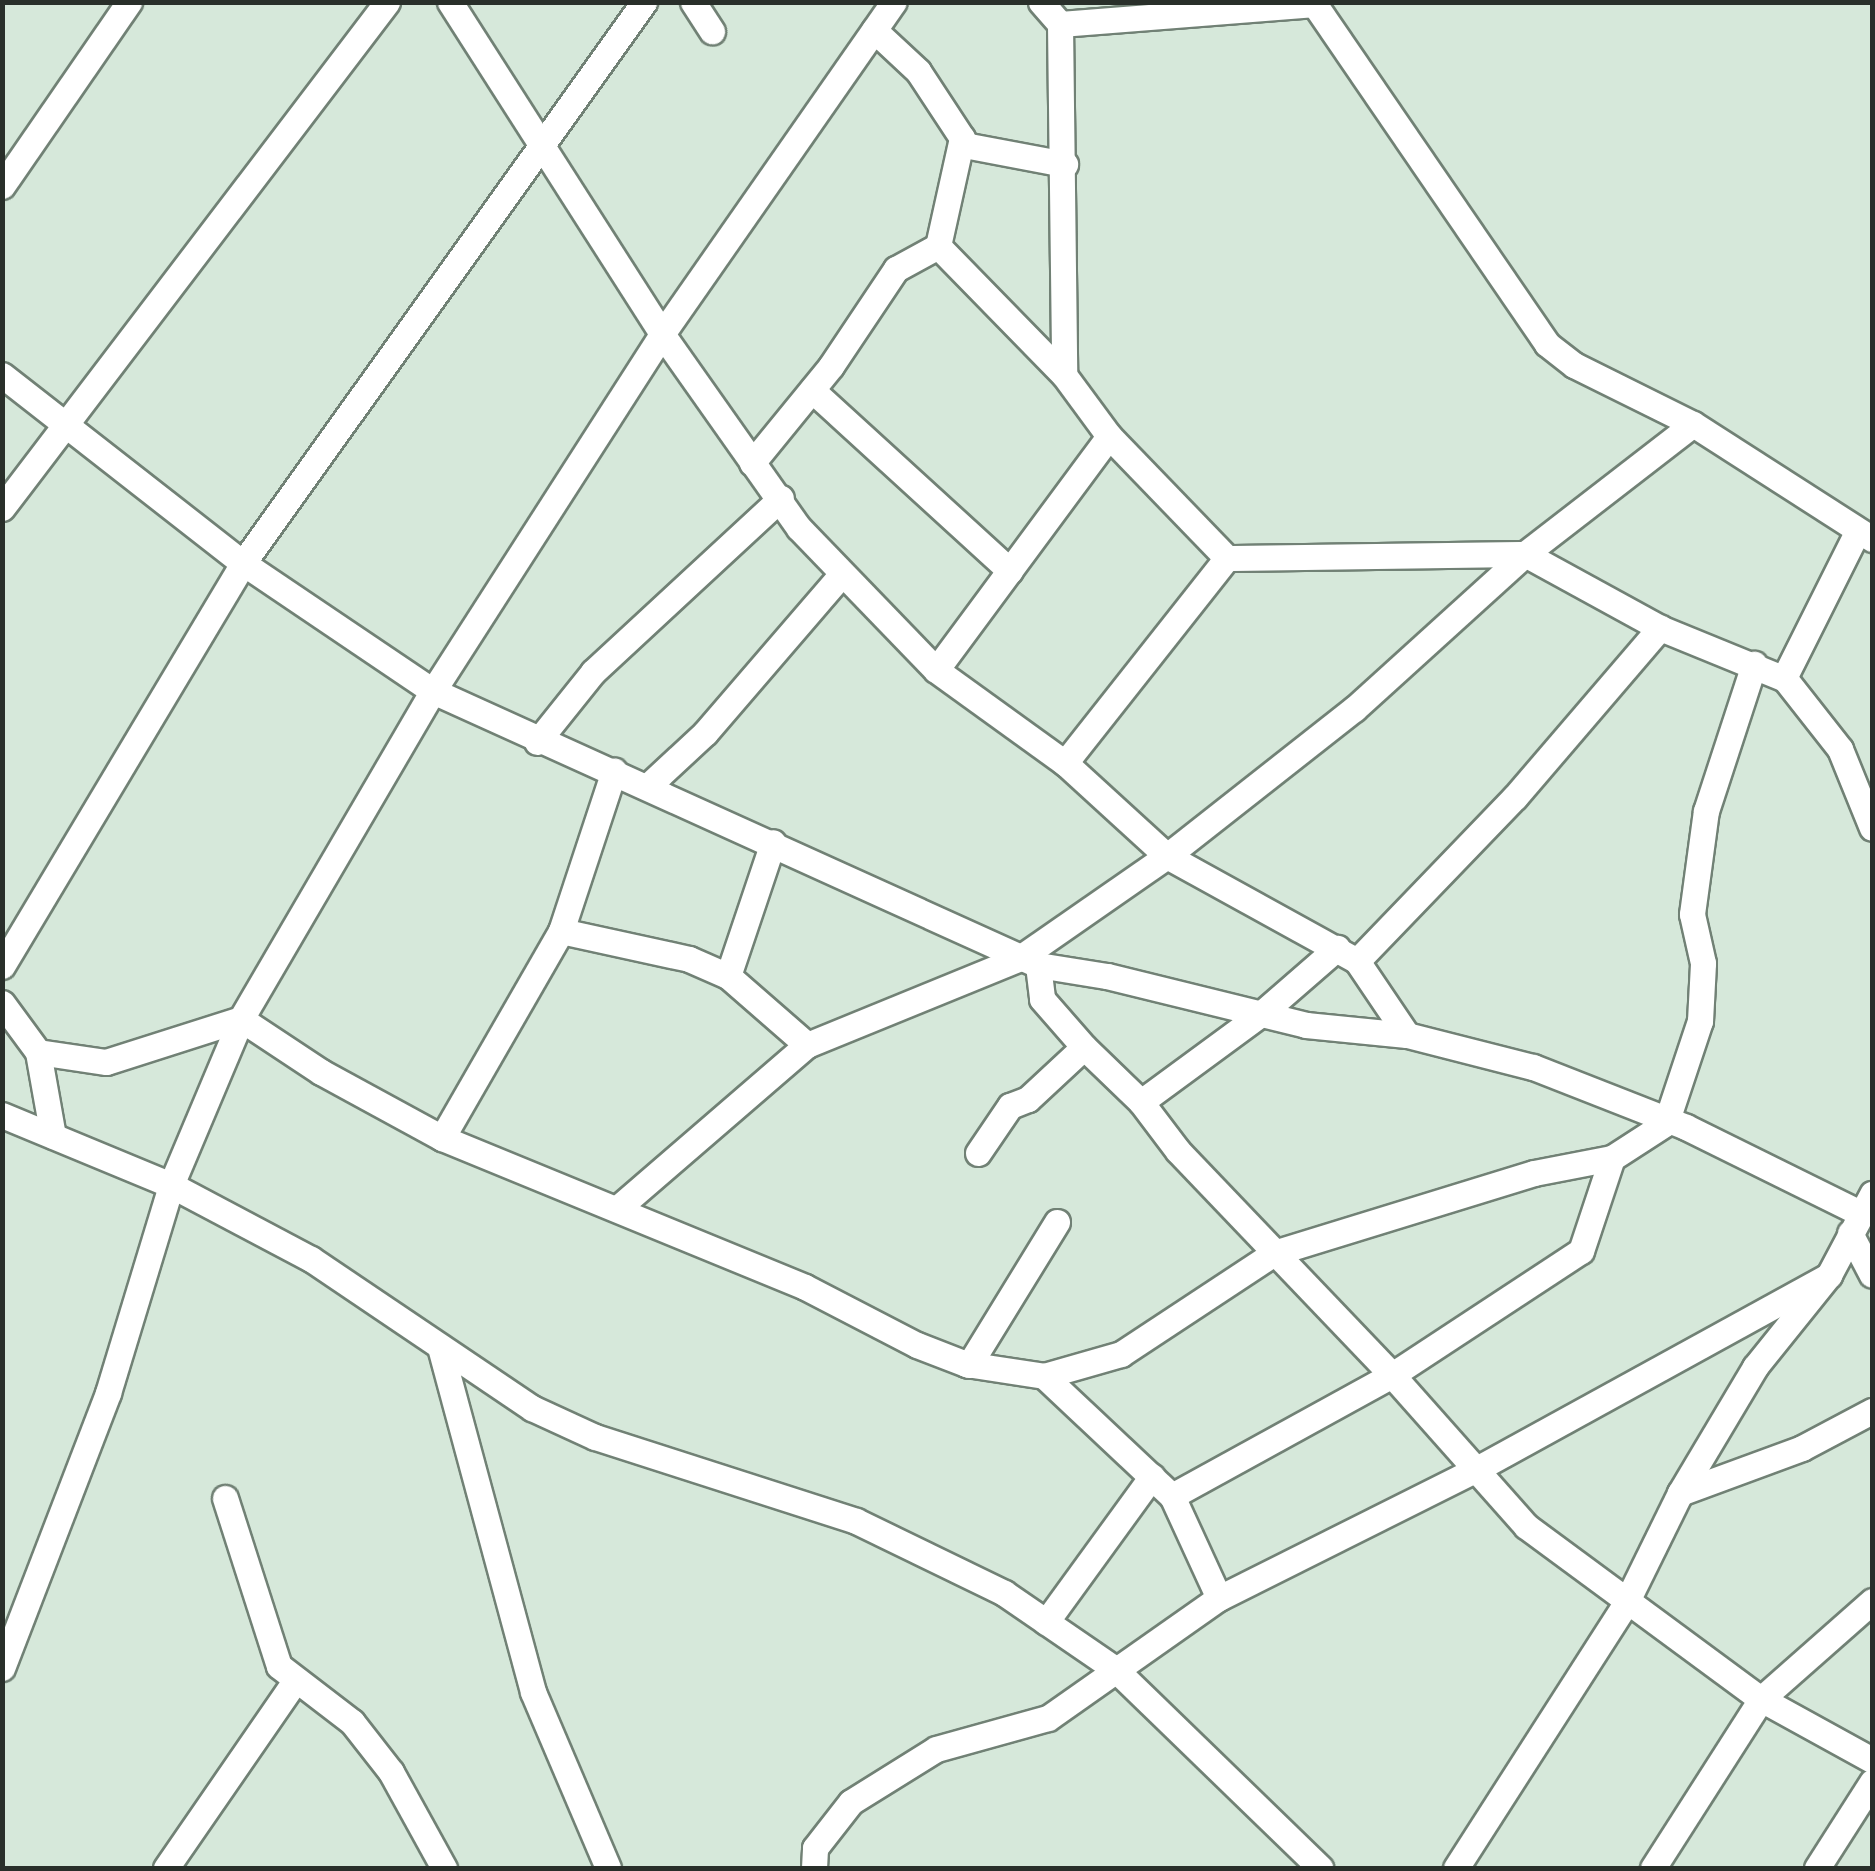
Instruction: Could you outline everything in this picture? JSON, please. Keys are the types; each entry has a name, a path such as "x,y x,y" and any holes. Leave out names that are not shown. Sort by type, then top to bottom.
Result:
{"street":[{"path":"2,186 130,2"},
{"path":"2,508 387,2"},
{"path":"450,2 662,334 752,463 842,575 936,670 1065,763 1167,856 1347,954 1408,1036"},
{"path":"2,966 242,563 541,139 644,2"},
{"path":"692,2 712,31"},
{"path":"2,1668 108,1394 170,1186 241,1018 434,691 662,334 894,2"},
{"path":"1041,2 1060,24 1065,164 1064,375"},
{"path":"1060,24 1314,3 1546,344 1574,365 1693,424 1865,536 1784,678"},
{"path":"752,463 812,390 896,269 938,246 964,145 918,72 874,30"},
{"path":"964,145 1065,164"},
{"path":"938,246 1064,375 1109,436 1227,558 1525,554 1660,628 1784,678 1840,749 1872,828"},
{"path":"2,374 242,563 434,691 537,742 614,771 774,842 1029,962 1261,1014 1408,1036 1533,1067 1865,1209"},
{"path":"812,390 1010,570"},
{"path":"619,1207 807,1044 1029,962 1354,709 1525,554 1693,424"},
{"path":"936,670 1109,436"},
{"path":"537,742 593,672 781,498"},
{"path":"1065,763 1227,558"},
{"path":"648,786 706,733 842,575"},
{"path":"1141,1102 1347,954 1515,797 1660,628"},
{"path":"241,1018 320,1072 442,1138 619,1207 969,1365 1044,1376 1121,1354 1274,1253 1534,1173 1612,1158 1666,1124 1700,1021 1703,963 1692,914 1706,811 1754,664"},
{"path":"442,1138 561,931 614,771"},
{"path":"728,976 774,842"},
{"path":"561,931 689,959 728,976 807,1044"},
{"path":"1029,962 1042,999 1084,1048 1141,1102 1178,1152 1392,1375 1526,1526 1624,1605 1761,1699 1872,1760"},
{"path":"2,1004 38,1052 53,1136"},
{"path":"38,1052 106,1062 241,1018"},
{"path":"978,1153 1010,1106 1028,1099 1084,1048"},
{"path":"2,1116 170,1186 311,1259 548,1416 856,1520 989,1585 1115,1669 1320,1868"},
{"path":"1172,1496 1392,1375 1581,1250 1612,1158"},
{"path":"1456,1868 1624,1605 1680,1493 1755,1367 1829,1275 1865,1209"},
{"path":"1865,1209 1872,1275"},
{"path":"969,1365 1057,1222"},
{"path":"814,1868 815,1848 851,1802 936,1749 1048,1718 1219,1598 1474,1470 1829,1275"},
{"path":"440,1346 534,1692 608,1868"},
{"path":"1044,1376 1172,1496 1219,1598"},
{"path":"1680,1493 1802,1448 1872,1412"},
{"path":"1046,1622 1152,1476"},
{"path":"225,1498 279,1666 352,1722 391,1772 444,1868"},
{"path":"1653,1868 1761,1699 1868,1613"},
{"path":"166,1868 295,1681"},
{"path":"1818,1868 1872,1782"}]}
